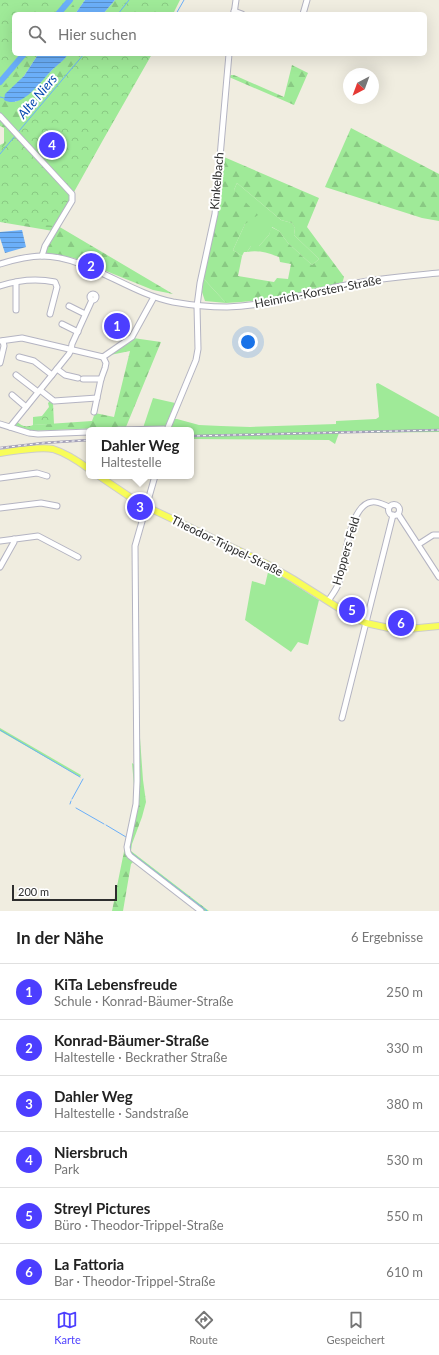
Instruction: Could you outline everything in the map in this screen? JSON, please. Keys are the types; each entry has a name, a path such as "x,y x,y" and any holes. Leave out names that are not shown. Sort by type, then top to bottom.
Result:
{"main road":[{"path":"0,454 43,448 52,449 62,452 86,467"},
{"name":"Theodor-Trippel-Straße","path":"103,479 147,508 267,564 348,615 366,623 398,630 439,626"}],"street":[{"path":"234,12 236,0"},
{"path":"304,12 307,0"},
{"name":"Kinkelbach","path":"168,427 196,360 198,349 197,306 200,283 215,214 229,56"},
{"path":"0,116 72,194 72,201 45,246 42,256"},
{"name":"Heinrich-Korsten-Straße","path":"0,264 26,257 53,257 75,262 154,297 197,306 227,307 253,305 367,281 439,273"},
{"path":"0,286 27,280 55,282 57,287 50,314"},
{"path":"16,282 16,310"},
{"path":"0,363 4,346 2,341 22,338 103,357 132,337 154,297"},
{"path":"10,427 71,350 72,344 92,300"},
{"path":"69,306 85,314"},
{"path":"62,324 78,332"},
{"path":"19,357 34,361 52,375"},
{"path":"94,412 96,398 106,363 103,357"},
{"path":"57,369 65,375 80,378 101,379"},
{"path":"16,375 54,401 96,398"},
{"path":"12,395 26,407"},
{"path":"0,424 29,433 38,434 86,432"},
{"path":"0,478 37,474 47,476"},
{"path":"154,479 135,546 137,781 136,804 127,847 130,856 201,911"},
{"path":"0,508 41,502 57,506"},
{"name":"Hoppers Feld","path":"328,601 337,588 352,523 360,508 372,502 380,503 389,508"},
{"path":"342,718 366,623 396,515 400,510 397,506 393,505 389,508 389,512 396,515 418,544 439,577"},
{"path":"418,544 433,535 439,535"},
{"path":"0,541 38,536 78,557"},
{"path":"0,567 14,542 14,539"}],"green space":[{"path":"0,0 85,0 76,12 12,12 12,56 37,56 24,76 16,85 15,102 31,92 47,74 66,56 135,56 53,231 0,222 0,145 4,143 4,128 0,126"},
{"path":"0,0 77,0 67,12 12,12 12,56 29,56 0,90"},
{"path":"115,0 179,0 172,12 105,12"},
{"path":"127,0 180,0 174,12 117,12"},
{"path":"80,56 151,56 55,226 0,221 0,150"},
{"path":"292,65 308,73 294,105 229,77 234,75 284,97"},
{"path":"351,128 439,174 439,221 422,218 325,187"},
{"path":"217,154 319,198 307,227 344,277 342,284 270,298 226,303 203,278 212,215","holes":["237,183 281,220 292,223 295,228 294,235 319,259 312,265 288,243 279,231 271,227 269,235 259,246 251,246 247,252 256,251 267,253 279,257 280,262 291,264 288,279 277,278 274,282 238,276 242,256 233,250 245,224 258,215 234,190"]},
{"path":"237,183 281,220 292,223 295,228 294,235 319,259 312,265 288,243 279,231 272,227 269,235 259,246 251,246 242,256 233,250 245,224 234,190"},
{"path":"58,226 173,294 153,290 74,258 40,254"},
{"path":"203,278 226,303 205,301 202,292"},
{"path":"133,338 161,342 126,427 86,427 86,429 31,431 13,426 16,421 22,425 30,426 92,421 95,413 114,417 130,351 110,355"},
{"path":"378,383 439,417 439,432 339,433 335,444 329,440 194,439 194,427 170,427 174,419 199,425 250,427 336,424 336,421 376,419 379,417 376,384"},
{"path":"153,398 175,403 167,427 143,427"},
{"path":"51,400 54,402 54,424 33,425 33,417 42,416 49,407 48,403"},
{"path":"269,568 319,600 308,645 298,642 291,652 245,620 252,581 265,585"},
{"path":"0,728 81,775 80,777 0,731"},
{"path":"136,736 140,738 146,802 131,851 209,911 199,911 134,861 131,864 123,911 112,911 135,797 132,763 136,766"}],"water":[{"path":"85,0 115,0 105,12 76,12"},
{"path":"37,56 67,56 31,93 24,98 11,102 4,100 5,94 24,76"},
{"path":"22,230 26,247 5,253 0,238 0,232"}],"waterway":[{"path":"60,12 70,0"},
{"name":"Alte Niers","path":"120,12 129,0"},
{"path":"177,12 184,0"},
{"path":"0,82 22,56"},
{"name":"Alte Niers","path":"19,131 82,56"},
{"name":"Alte Niers","path":"0,97 4,98"},
{"path":"0,154 15,136"},
{"path":"0,730 80,777"},
{"path":"72,799 83,779"},
{"path":"76,808 104,824"},
{"path":"106,825 126,837"},
{"path":"130,848 131,840"},
{"path":"130,852 207,911"}],"railway":[{"path":"194,436 439,430"},
{"path":"0,448 86,440"}],"place":[{"name":"Niersbruch","path":"52,145"},
{"name":"Konrad-Bäumer-Straße","path":"91,266"},
{"name":"KiTa Lebensfreude","path":"117,326"},
{"name":"Dahler Weg","path":"140,507"},
{"name":"Streyl Pictures","path":"352,610"},
{"name":"La Fattoria","path":"401,623"}]}
